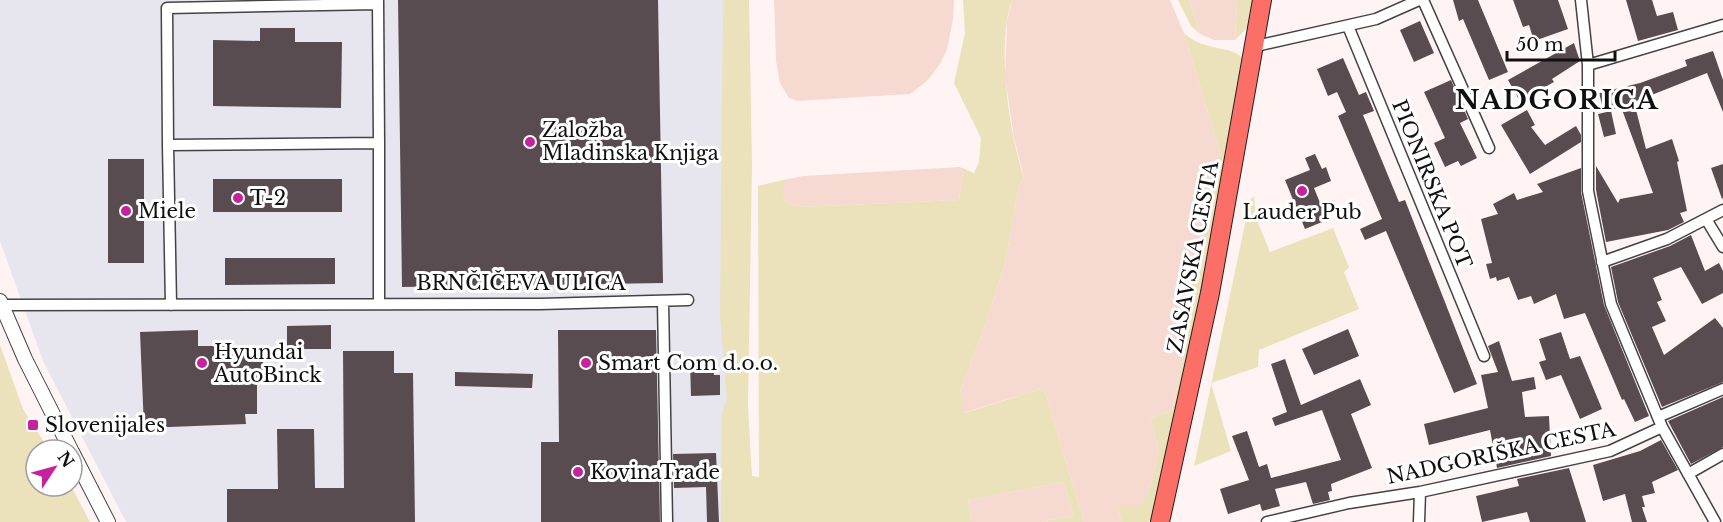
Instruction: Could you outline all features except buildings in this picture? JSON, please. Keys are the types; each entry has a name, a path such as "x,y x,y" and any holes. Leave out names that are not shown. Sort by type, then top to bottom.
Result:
{"main road":[{"name":"ZASAVSKA CESTA","path":"1160,522 1210,293 1263,0"}],"street":[{"path":"1256,46 1376,19 1421,0 1490,148"},
{"path":"1581,0 1588,65 1588,191 1611,304 1660,422 1715,522"},
{"path":"171,305 167,8 378,2 379,304"},
{"name":"PIONIRSKA POT","path":"1348,26 1484,356"},
{"path":"1588,65 1723,26"},
{"path":"168,145 379,143"},
{"path":"1602,262 1666,239 1723,210"},
{"path":"1706,219 1723,247"},
{"name":"BRNČIČEVA ULICA","path":"66,438 1,303 171,305 688,300"},
{"path":"663,301 667,522"},
{"name":"NADGORIŠKA CESTA","path":"1267,522 1349,503 1420,492 1610,452 1660,422 1723,389"},
{"path":"1688,474 1723,454"},
{"name":"BRNČIČEVA ULICA","path":"84,475 108,522"},
{"path":"1419,522 1420,492"}],"shaded area":[{"path":"0,0 723,0 730,522 126,522 43,361 0,241"},
{"path":"723,0 749,0 752,164 748,406 752,476 759,477 758,186 783,180 783,195 787,203 802,207 959,200 963,172 960,167 974,173 979,162 981,138 954,83 965,33 963,0 1012,0 1005,41 1006,89 1009,114 1024,178 1019,186 1005,263 987,321 960,391 964,413 1044,388 1084,522 1039,522 1073,516 1064,482 968,500 972,522 721,522 722,412 727,400 720,315"},
{"path":"774,0 954,0 947,50 927,81 910,94 797,101 789,98 780,83 776,61"},
{"path":"1012,0 1170,0 1184,33 1220,152 1192,288 1181,294 1190,325 1172,411 1150,418 1159,450 1148,494 1137,508 1117,505 1122,522 1084,522 1044,388 963,413 961,405 960,391 987,321 1005,263 1019,186 1024,178 1014,138 1005,77 1007,21"},
{"path":"1178,0 1189,0 1200,34 1191,26"},
{"path":"1189,0 1237,0 1235,40 1214,40 1200,34"},
{"path":"1237,0 1255,0 1249,26 1235,40"},
{"path":"1184,33 1209,46 1232,51 1244,59 1225,178 1156,509 1149,522 1122,522 1117,505 1137,507 1148,494 1159,450 1150,418 1172,411 1190,325 1181,294 1192,288 1220,152"},
{"path":"960,167 963,172 959,200 802,207 787,203 783,195 783,180 803,176"},
{"path":"1254,196 1256,218 1270,252 1333,228 1349,267 1344,272 1359,309 1259,350 1258,367 1212,383 1250,200"},
{"path":"0,345 23,409 41,438 24,438 24,498 77,498 90,522 0,522"},
{"path":"1211,384 1231,451 1194,466"},
{"path":"1064,482 1073,516 1039,522 972,522 968,500"}],"place":[{"name":"Založba Mladinska Knjiga","path":"530,142"},
{"name":"Lauder Pub","path":"1302,191"},
{"name":"T-2","path":"238,198"},
{"name":"Miele","path":"126,211"},
{"name":"Hyundai AutoBinck","path":"202,363"},
{"name":"Smart Com d.o.o.","path":"586,363"},
{"name":"Slovenijales","path":"33,425"},
{"name":"KovinaTrade","path":"578,472"}],"district":[{"name":"NADGORICA","path":"1557,100"}]}
